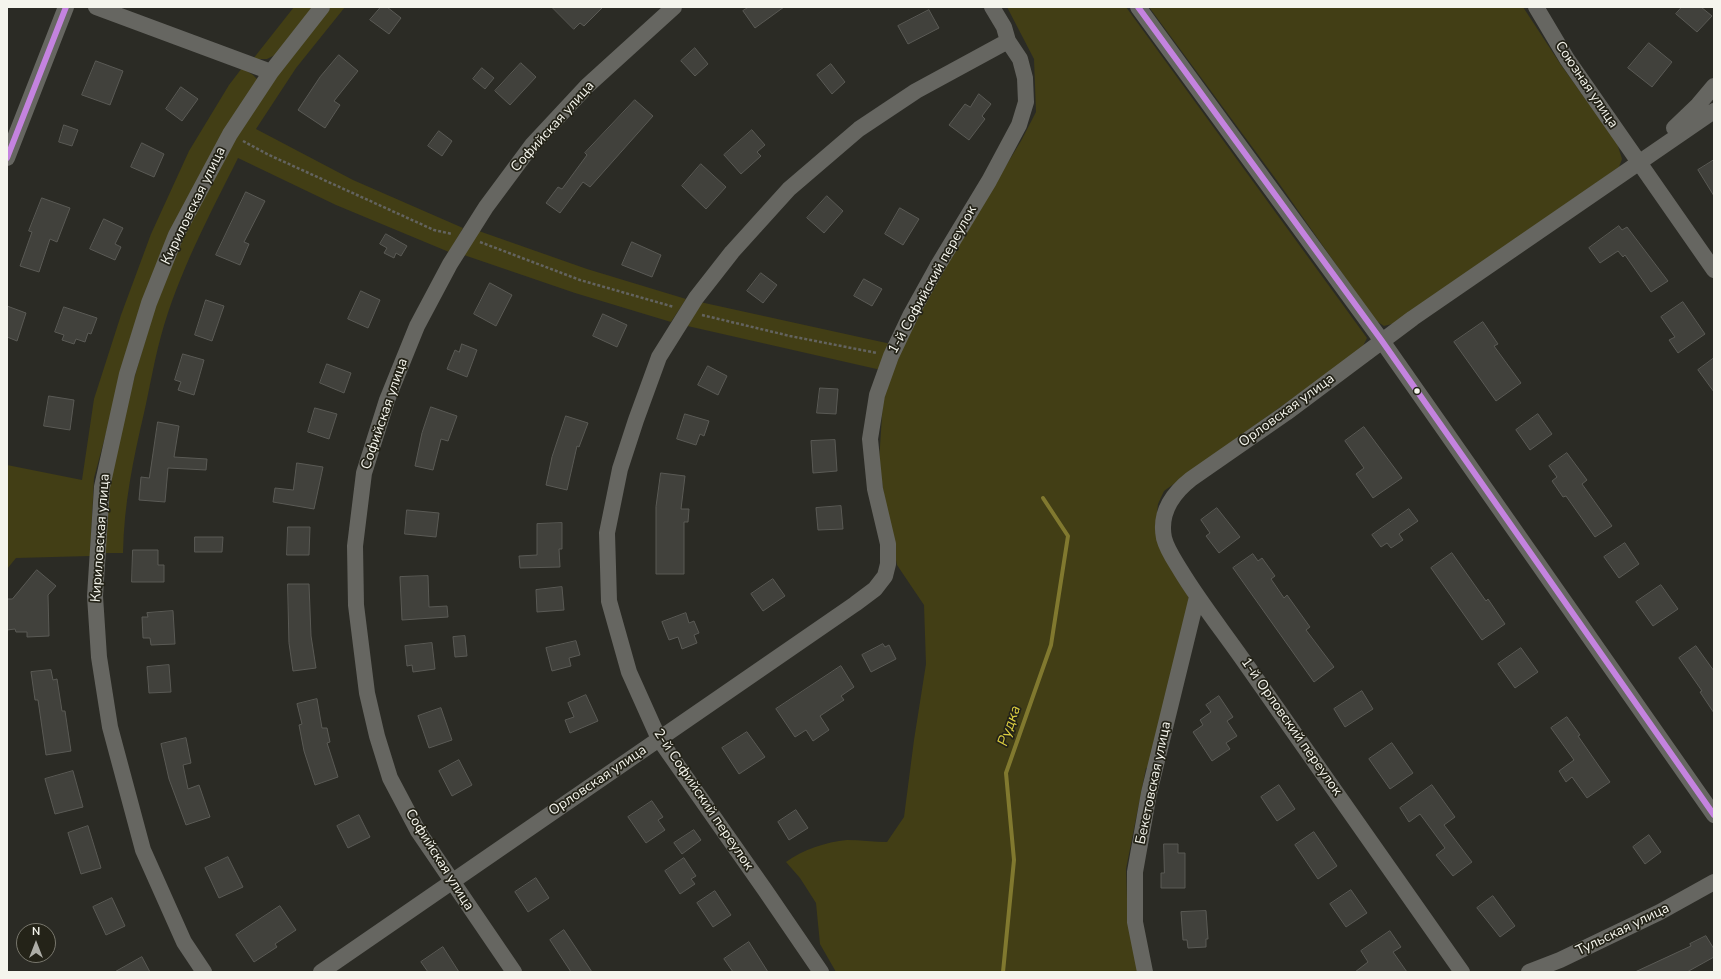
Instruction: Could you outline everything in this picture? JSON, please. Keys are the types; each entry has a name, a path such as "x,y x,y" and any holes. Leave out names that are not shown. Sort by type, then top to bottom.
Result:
{"street":[{"path":"7,158 66,7"},
{"path":"96,7 271,72"},
{"name":"Кириловская улица","path":"204,972 184,942 143,850 110,727 98,657 95,596 102,487 127,374 149,303 176,235 230,134 271,72 322,7"},
{"name":"Софийская улица","path":"514,972 451,882 418,831 390,778 377,736 367,693 356,605 355,546 364,474 387,400 417,326 450,264 486,208 532,145 587,86 674,7"},
{"name":"1-й Софийский переулок","path":"875,589 886,576 888,564 888,544 875,489 870,439 876,395 891,356 911,314 937,267 989,181 1019,125 1026,102 1025,78 1020,59 1008,41 1004,27 992,7"},
{"path":"1138,7 1382,341 1714,815"},
{"name":"Союзная улица","path":"1536,7 1567,59 1714,270"},
{"name":"2-й Софийский переулок","path":"821,972 659,739 629,672 610,600 607,533 620,469 659,358 696,298 732,252 790,189 859,129 916,91 1008,41"},
{"path":"1638,162 1698,105 1714,86"},
{"path":"1638,162 1714,111"},
{"name":"Орловская улица","path":"1191,479 1286,413 1426,309 1638,162"},
{"name":"1-й Орловский переулок","path":"1191,479 1179,489 1170,500 1165,511 1164,538 1170,553 1196,597 1336,790 1462,972"},
{"name":"Орловская улица","path":"321,972 875,589"},
{"name":"Бекетовская улица","path":"1145,972 1135,922 1135,872 1149,793 1196,597"},
{"name":"Тульская улица","path":"1529,972 1560,960 1646,919 1714,882"}],"path":[{"path":"230,134 269,155 434,230 467,237"}],"shaded area":[{"path":"294,7 313,7 277,54 267,59 253,59"},
{"path":"330,7 345,7 296,68 256,129 353,180 463,228 449,252 336,205 238,158 205,223 185,268 161,336 130,482 125,517 123,553 104,553 109,480 119,431 158,296 188,225 227,150 279,69"},
{"path":"1007,7 1126,7 1367,338 1362,348 1164,491 1158,504 1155,531 1189,593 1188,610 1148,768 1146,768 1126,869 1127,898 1138,972 836,972 820,944 816,903 800,878 786,862 807,850 831,843 847,840 887,842 904,817 926,664 924,605 897,565 879,462 883,400 890,373 941,272 1021,141 1036,112 1034,59"},
{"path":"1149,7 1523,7 1561,65 1617,143 1622,159 1619,167 1396,323 1384,326 1375,320 1278,182"},
{"path":"242,68 258,80 221,139 121,377 94,478 90,556 16,558 7,569 7,465 82,480 94,399 121,315 151,234 189,151 229,85"},
{"path":"476,230 587,269 686,299 671,322 575,293 461,254"},
{"path":"700,302 891,344 881,370 683,325"}],"building":[{"path":"381,7 387,7 401,18 389,34 370,20"},
{"path":"552,7 603,7 584,26 580,23 574,29"},
{"path":"749,7 784,7 755,28 743,11"},
{"path":"1682,7 1701,7 1712,16 1697,32 1676,14"},
{"path":"929,10 939,28 908,44 898,26"},
{"path":"1649,43 1672,62 1652,87 1628,68"},
{"path":"695,48 708,64 695,76 681,61"},
{"path":"339,55 358,71 334,101 340,105 325,128 298,110 320,77"},
{"path":"96,61 123,71 110,105 82,95"},
{"path":"521,63 536,77 510,105 495,91"},
{"path":"831,64 845,82 832,94 817,75"},
{"path":"482,68 494,78 485,89 473,79"},
{"path":"181,87 198,99 182,121 166,109"},
{"path":"979,94 991,104 982,116 985,119 969,140 949,125 965,104 970,107"},
{"path":"635,100 653,116 590,187 583,182 560,213 546,203 558,187 562,189 587,155 585,153"},
{"path":"64,125 78,130 72,146 59,142"},
{"path":"752,130 765,145 757,152 761,156 741,174 724,155"},
{"path":"439,131 452,141 442,156 428,146"},
{"path":"142,143 164,154 154,177 131,167"},
{"path":"1714,160 1714,196 1698,170"},
{"path":"701,164 726,187 706,209 682,186"},
{"path":"246,192 265,201 244,242 249,244 240,265 216,255"},
{"path":"827,196 843,211 824,233 807,218"},
{"path":"42,198 70,208 57,242 50,239 39,272 20,266 32,232 29,231"},
{"path":"900,208 919,219 903,245 885,234"},
{"path":"104,219 123,228 115,244 121,247 115,260 90,249"},
{"path":"1619,226 1622,230 1627,227 1668,281 1651,292 1625,255 1623,257 1618,251 1600,263 1589,248"},
{"path":"386,234 407,246 401,256 396,253 394,258 384,253 387,248 380,244"},
{"path":"632,242 661,255 652,277 622,265"},
{"path":"761,273 777,285 763,303 747,291"},
{"path":"864,279 882,289 872,306 854,296"},
{"path":"490,283 512,295 496,326 474,314"},
{"path":"361,291 380,300 368,328 348,319"},
{"path":"206,300 224,306 212,341 195,335"},
{"path":"1683,302 1705,334 1678,353 1669,340 1675,337 1661,317"},
{"path":"7,306 26,313 17,341 7,337"},
{"path":"64,307 97,318 91,334 88,333 85,342 76,339 74,344 62,340 64,335 55,332"},
{"path":"603,314 627,325 617,347 593,336"},
{"path":"1483,322 1498,344 1494,346 1521,383 1496,401 1454,342"},
{"path":"462,344 477,350 467,377 447,369 455,350 459,352"},
{"path":"183,354 204,360 194,395 178,390 181,382 175,380"},
{"path":"1714,358 1714,392 1698,370"},
{"path":"327,364 351,373 344,393 320,383"},
{"path":"708,366 727,376 718,395 698,385"},
{"path":"820,388 838,389 836,414 817,413"},
{"path":"49,396 74,400 70,430 44,426"},
{"path":"431,407 457,416 448,441 441,439 433,470 415,466 422,433"},
{"path":"315,408 337,414 329,439 308,432"},
{"path":"685,414 709,421 704,436 700,434 696,445 677,439"},
{"path":"1538,414 1552,434 1530,450 1516,430"},
{"path":"566,416 588,423 579,447 577,446 567,490 546,485 552,457"},
{"path":"158,422 179,426 174,457 207,459 206,470 168,468 165,502 139,500 141,477 149,478"},
{"path":"1364,427 1402,478 1373,498 1356,474 1364,468 1345,441"},
{"path":"835,440 837,471 813,473 811,441"},
{"path":"1567,453 1587,480 1582,484 1612,526 1595,537 1566,496 1563,497 1552,481 1557,477 1549,466"},
{"path":"297,463 323,467 314,509 273,502 275,488 293,490"},
{"path":"661,473 685,476 681,509 689,509 688,522 684,522 684,574 656,574 656,507"},
{"path":"841,506 843,529 818,530 816,508"},
{"path":"1217,508 1240,537 1219,553 1206,536 1210,533 1201,520"},
{"path":"1409,509 1418,521 1399,534 1403,540 1391,548 1387,543 1381,547 1372,535"},
{"path":"407,510 439,513 436,537 405,534"},
{"path":"562,523 562,549 559,549 560,567 520,568 519,556 537,555 537,524"},
{"path":"288,527 310,527 309,555 287,555"},
{"path":"195,537 223,537 222,552 195,552"},
{"path":"1625,543 1639,564 1619,578 1604,557"},
{"path":"133,550 158,550 158,565 164,565 164,582 132,582"},
{"path":"1452,553 1486,601 1488,599 1505,624 1482,640 1431,568"},
{"path":"1253,554 1258,561 1262,558 1275,576 1271,579 1284,598 1287,595 1310,627 1306,630 1334,667 1314,682 1233,568"},
{"path":"37,570 56,586 48,595 49,636 27,637 27,632 16,632 15,629 7,630 7,599 12,599"},
{"path":"428,576 429,607 447,606 448,617 402,620 400,577"},
{"path":"773,579 785,596 763,611 751,594"},
{"path":"288,584 309,584 311,636 316,668 293,671 289,643"},
{"path":"1661,585 1678,609 1653,626 1636,602"},
{"path":"562,587 564,610 537,612 536,590"},
{"path":"173,611 175,644 151,645 150,638 143,638 142,617 148,617 147,613"},
{"path":"686,613 689,623 694,621 699,633 694,635 697,643 682,649 678,637 669,640 662,622"},
{"path":"465,636 467,656 455,657 453,637"},
{"path":"576,641 580,655 569,658 571,666 552,671 546,648"},
{"path":"432,643 435,669 413,672 412,665 407,666 405,646"},
{"path":"883,644 885,647 889,645 896,659 871,672 862,655"},
{"path":"1696,646 1714,671 1714,713 1700,692 1702,691 1679,658"},
{"path":"1521,648 1538,672 1515,688 1498,664"},
{"path":"169,665 171,692 149,693 147,667"},
{"path":"841,666 854,687 841,696 844,700 820,716 829,730 813,741 806,730 795,737 776,709"},
{"path":"51,670 53,680 57,679 62,711 65,711 71,751 46,755 38,700 35,700 31,672"},
{"path":"1362,691 1373,709 1345,727 1334,709"},
{"path":"586,695 598,721 570,733 565,720 574,717 568,703"},
{"path":"1219,696 1233,717 1227,721 1237,736 1226,743 1230,749 1212,761 1193,732 1203,725 1200,720 1211,712 1206,705"},
{"path":"317,699 322,728 327,728 330,742 327,743 338,777 315,785 304,751 299,725 302,724 297,704"},
{"path":"441,708 452,740 429,748 418,716"},
{"path":"1567,717 1580,735 1578,736 1610,782 1587,798 1572,777 1566,782 1559,771 1574,760 1551,728"},
{"path":"747,732 765,757 739,774 722,748"},
{"path":"186,738 191,763 183,765 188,789 199,785 210,817 186,825 169,779 161,744"},
{"path":"1392,743 1413,773 1390,789 1369,759"},
{"path":"459,760 472,785 452,796 439,771"},
{"path":"73,771 83,807 55,814 45,779"},
{"path":"1279,785 1295,809 1277,821 1261,797"},
{"path":"1432,785 1455,817 1444,825 1472,862 1453,876 1436,855 1445,848 1420,814 1409,822 1400,808"},
{"path":"652,801 663,817 658,820 665,830 646,843 628,817"},
{"path":"796,810 808,828 789,840 778,822"},
{"path":"359,815 370,837 348,848 337,826"},
{"path":"88,826 101,868 81,874 68,833"},
{"path":"694,830 701,840 682,854 674,843"},
{"path":"1314,832 1337,866 1318,879 1295,845"},
{"path":"1649,835 1661,852 1645,864 1633,847"},
{"path":"1164,844 1178,844 1178,853 1185,853 1185,888 1161,888 1161,873 1164,873"},
{"path":"228,857 243,887 219,898 205,868"},
{"path":"684,858 696,876 691,879 695,884 680,894 665,871"},
{"path":"536,878 549,898 528,912 515,892"},
{"path":"1351,890 1367,913 1346,927 1330,904"},
{"path":"715,891 731,915 713,927 697,903"},
{"path":"1493,896 1515,926 1500,937 1477,908"},
{"path":"112,898 125,926 106,935 93,907"},
{"path":"280,906 296,930 275,944 277,947 254,962 236,935"},
{"path":"1206,911 1208,939 1206,939 1206,947 1188,948 1187,940 1183,940 1181,912"},
{"path":"564,930 592,972 571,972 550,940"},
{"path":"1390,931 1401,947 1393,952 1407,972 1355,972 1368,962 1361,951"},
{"path":"1706,936 1714,949 1714,957 1687,972 1635,972 1691,946 1690,944"},
{"path":"749,942 768,972 733,972 724,959"},
{"path":"443,947 459,972 428,972 421,962"},
{"path":"142,957 150,972 115,972"}],"waterway":[{"name":"Рудка","path":"1003,972 1014,860 1006,773 1051,645 1068,536 1043,498"}],"transit line":[{"path":"7,158 66,7"},
{"path":"1138,7 1382,341 1714,815"}]}
